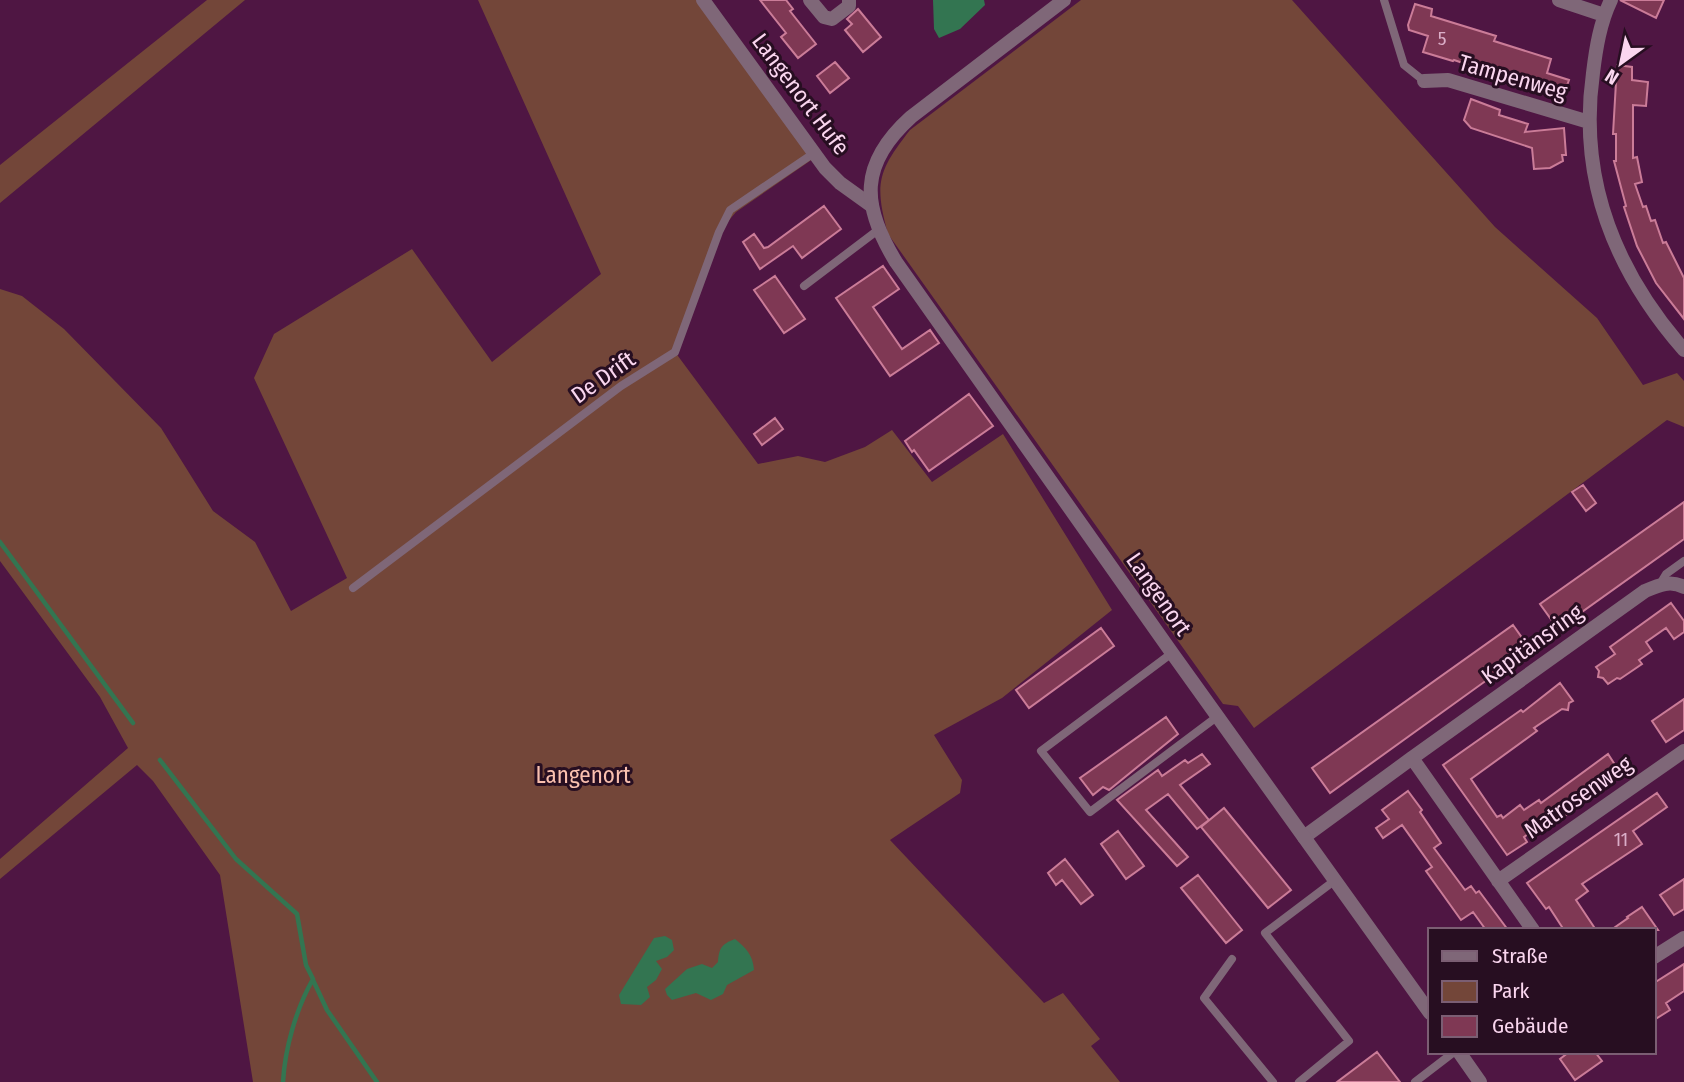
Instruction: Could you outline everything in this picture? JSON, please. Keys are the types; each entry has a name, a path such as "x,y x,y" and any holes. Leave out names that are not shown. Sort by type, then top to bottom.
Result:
{"street":[{"name":"Langenort Hufe","path":"703,0 814,153 840,183 871,199"},
{"path":"810,0 824,18 832,19 849,6 849,0"},
{"path":"871,199 874,171 882,151 894,133 1064,0"},
{"path":"1559,0 1604,15"},
{"path":"1611,0 1604,15 1596,49 1589,122 1591,161 1605,218 1626,268 1660,323 1684,350"},
{"name":"Tampenweg","path":"1424,81 1448,80 1589,122"},
{"name":"Langenort","path":"871,199 878,230 897,262 1428,1010"},
{"path":"1660,584 1675,583 1684,587"},
{"name":"Kapitänsring","path":"1304,837 1645,591 1660,584"},
{"name":"Matrosenweg","path":"1498,881 1684,751"},
{"path":"1412,758 1532,928"},
{"path":"1656,956 1684,938"},
{"path":"1459,1054 1480,1082"}],"lane":[{"path":"1384,0 1404,65 1424,81"},
{"name":"De Drift","path":"353,588 621,386 675,352 719,232 730,210 814,153"},
{"path":"804,286 878,230"},
{"path":"1660,584 1684,561"},
{"path":"1172,653 1041,751 1090,812 1218,716"},
{"path":"1299,1082 1349,1041 1265,933 1334,881"},
{"path":"1232,958 1204,998 1273,1082"},
{"path":"1415,1082 1454,1054"}],"green space":[{"path":"207,0 245,0 0,203 0,165"},
{"name":"Langenort","path":"478,0 708,0 820,154 736,212 719,232 675,352 758,464 798,456 825,462 865,447 892,430 932,482 1003,434 1112,610 1002,698 934,735 962,780 960,793 890,840 1044,1003 1063,993 1100,1039 1091,1046 1120,1082 253,1082 220,875 153,781 137,765 0,879 0,859 128,748 100,697 0,561 0,289 22,296 64,329 161,428 213,511 255,542 291,611 347,578 254,378 274,334 412,249 492,362 601,274"},
{"path":"1081,0 1292,0 1495,227 1597,318 1643,385 1677,373 1684,381 1684,427 1667,420 1254,728 1238,706 1223,704 888,234 881,202 882,178 891,156 910,130"}],"shaded area":[{"path":"933,0 984,0 985,5 960,29 939,38 934,29"},
{"path":"665,936 672,940 674,950 667,957 656,961 662,969 656,980 647,987 650,997 641,1005 621,1004 619,995 654,938"},
{"path":"735,939 748,952 754,970 727,985 723,994 711,1000 696,993 672,1000 667,995 665,989 687,969 702,964 712,968 718,962 722,948"}],"building":[{"path":"760,0 786,0 793,9 790,11 816,44 798,58 781,37 786,33"},
{"path":"1620,0 1664,0 1656,18"},
{"path":"1415,4 1432,9 1431,16 1496,36 1494,41 1551,59 1547,73 1569,80 1563,97 1423,52 1428,36 1409,30 1408,25"},
{"path":"858,9 881,37 863,52 845,30 852,24 847,19"},
{"path":"835,62 849,78 830,93 817,76"},
{"path":"1617,65 1632,67 1632,80 1648,82 1646,106 1633,105 1633,158 1637,157 1642,182 1635,184 1643,207 1646,206 1651,221 1655,220 1663,243 1666,242 1684,278 1684,319 1656,283 1637,246 1624,207 1626,206 1614,161"},
{"path":"1471,99 1500,110 1499,115 1528,124 1525,132 1564,128 1566,155 1562,155 1563,161 1550,168 1534,169 1532,148 1471,128 1464,120"},
{"path":"824,206 841,229 802,258 793,246 760,269 743,242 754,234 764,248 768,247"},
{"path":"883,266 899,289 873,307 902,349 930,330 939,343 890,376 836,298"},
{"path":"775,276 805,319 784,333 754,290"},
{"path":"969,394 993,426 929,471 905,441"},
{"path":"775,418 783,429 762,445 754,434"},
{"path":"1583,485 1596,503 1586,511 1572,492"},
{"path":"1684,502 1684,539 1558,629 1540,604"},
{"path":"1671,603 1684,621 1684,632 1674,639 1666,628 1646,642 1652,651 1639,660 1642,664 1620,679 1608,684 1598,677 1599,671 1596,667 1615,654 1610,647"},
{"path":"1513,625 1530,649 1330,793 1312,768"},
{"path":"1101,628 1114,646 1029,708 1016,690"},
{"path":"1560,683 1573,701 1569,703 1568,710 1562,709 1534,728 1537,731 1471,779 1497,817 1501,815 1503,818 1520,805 1524,810 1539,800 1541,803 1608,754 1621,774 1554,823 1551,818 1524,837 1527,842 1507,855 1443,765 1521,710 1523,712"},
{"path":"1684,699 1684,730 1666,742 1652,721"},
{"path":"1166,717 1178,734 1109,790 1103,787 1093,795 1080,778"},
{"path":"1202,754 1210,764 1180,785 1209,820 1197,829 1168,794 1146,810 1188,857 1177,866 1117,800 1158,770 1162,776 1185,760 1188,763"},
{"path":"1408,791 1441,843 1434,848 1465,890 1471,886 1476,893 1479,891 1507,928 1485,928 1473,912 1461,920 1426,871 1432,867 1402,825 1383,838 1376,828 1389,819 1382,810"},
{"path":"1657,793 1667,807 1633,831 1642,844 1582,884 1588,891 1576,900 1595,928 1563,928 1549,907 1546,909 1527,883"},
{"path":"1224,808 1291,890 1268,908 1201,827"},
{"path":"1118,831 1144,866 1126,879 1101,844"},
{"path":"1065,859 1093,895 1081,904 1062,880 1056,885 1048,873"},
{"path":"1198,875 1242,930 1226,943 1181,888"},
{"path":"1684,879 1684,909 1674,915 1660,895"},
{"path":"1642,907 1658,930 1614,928"},
{"path":"1684,964 1684,991 1666,1003 1670,1010 1656,1019 1656,982"},
{"path":"1377,1052 1400,1082 1337,1082"},
{"path":"1566,1054 1597,1054 1602,1061 1575,1080 1560,1059"}],"waterway":[{"path":"0,542 133,723"},
{"path":"160,760 236,859 297,914 306,965 313,979 292,1029 283,1082"},
{"path":"313,980 327,1010 377,1082"}]}
